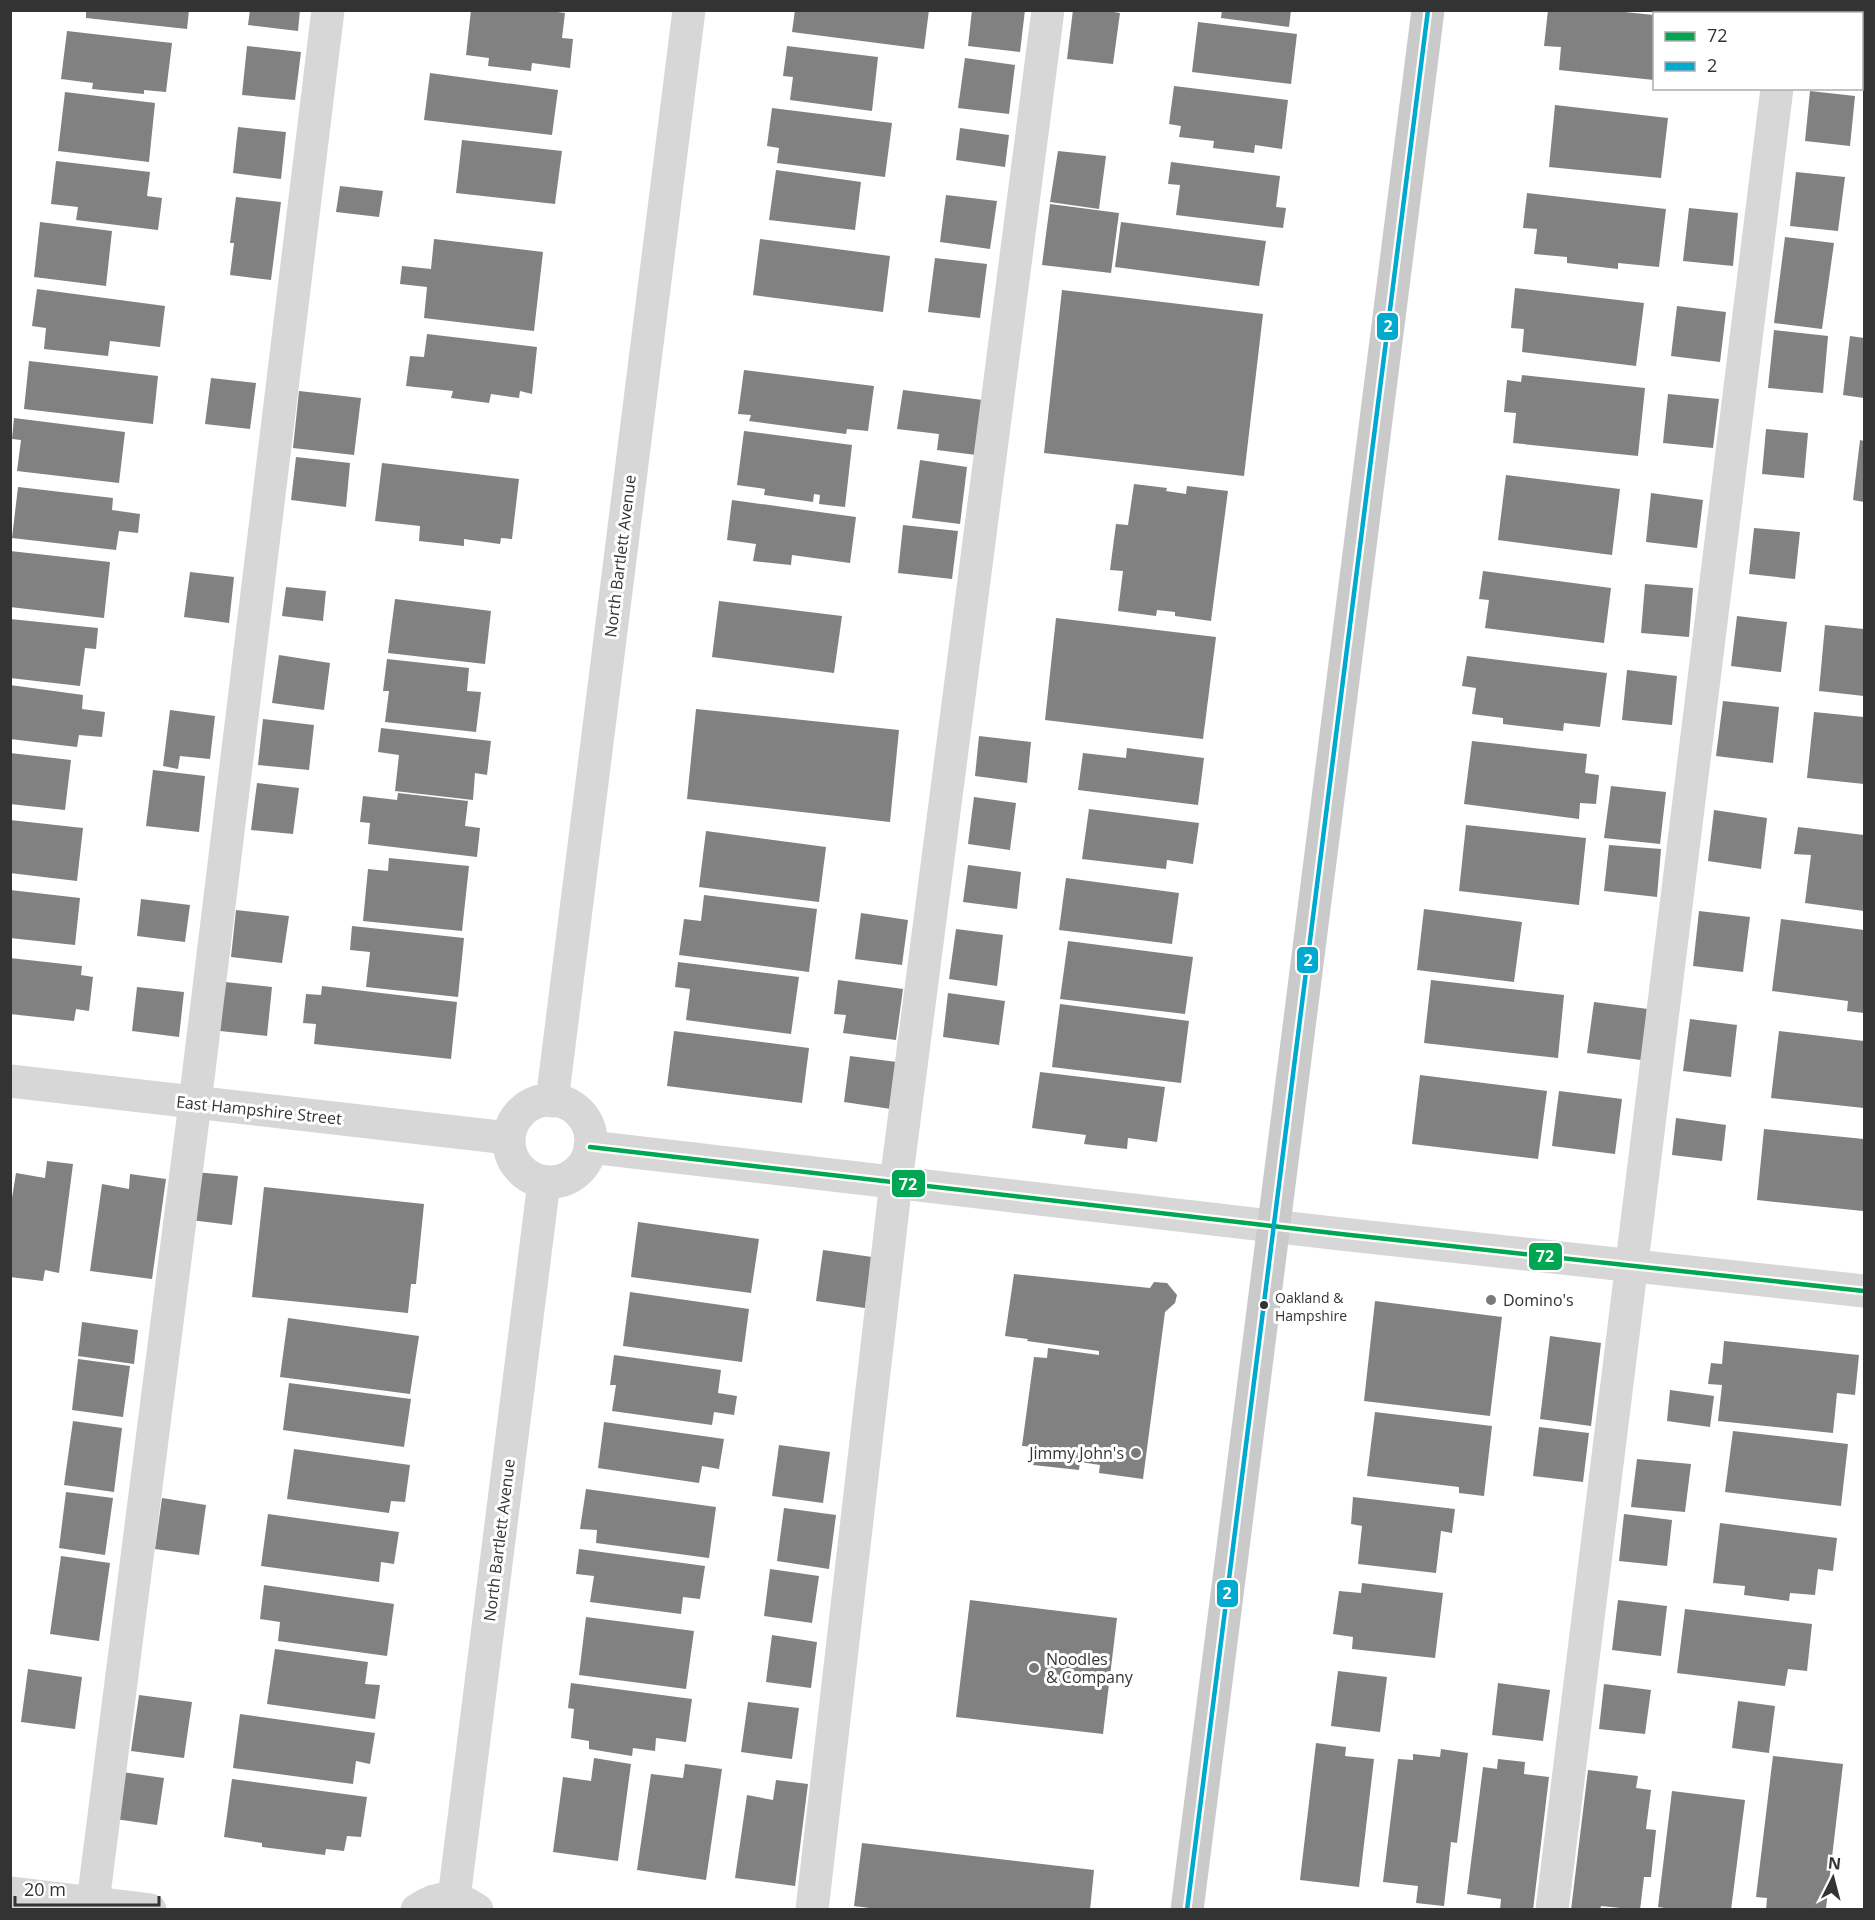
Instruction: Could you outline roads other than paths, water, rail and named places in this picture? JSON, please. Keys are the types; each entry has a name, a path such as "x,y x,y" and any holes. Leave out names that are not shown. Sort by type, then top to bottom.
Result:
{"main road":[{"path":"1187,1910 1428,10"}],"street":[{"path":"92,1906 195,1103 328,10"},
{"name":"North Bartlett Avenue","path":"552,1101 689,10"},
{"path":"812,1910 896,1182 1048,10"},
{"path":"1552,1910 1777,90"},
{"name":"East Hampshire Street","path":"10,1082 508,1138"},
{"path":"552,1101 567,1104 584,1118 589,1129 590,1147 586,1161 579,1170 560,1181 544,1182 527,1176 519,1169 509,1149 508,1138 511,1127 524,1109 534,1103 552,1101"},
{"path":"590,1147 1864,1291"},
{"name":"North Bartlett Avenue","path":"466,1904 544,1182"},
{"path":"10,1893 92,1906 150,1910"},
{"path":"417,1910 434,1900 466,1904"}],"place":[{"name":"Domino's","path":"1491,1300"},
{"name":"Oakland & Hampshire","path":"1264,1305"},
{"name":"Jimmy John's","path":"1136,1453"},
{"name":"Noodles & Company","path":"1034,1668"}]}
